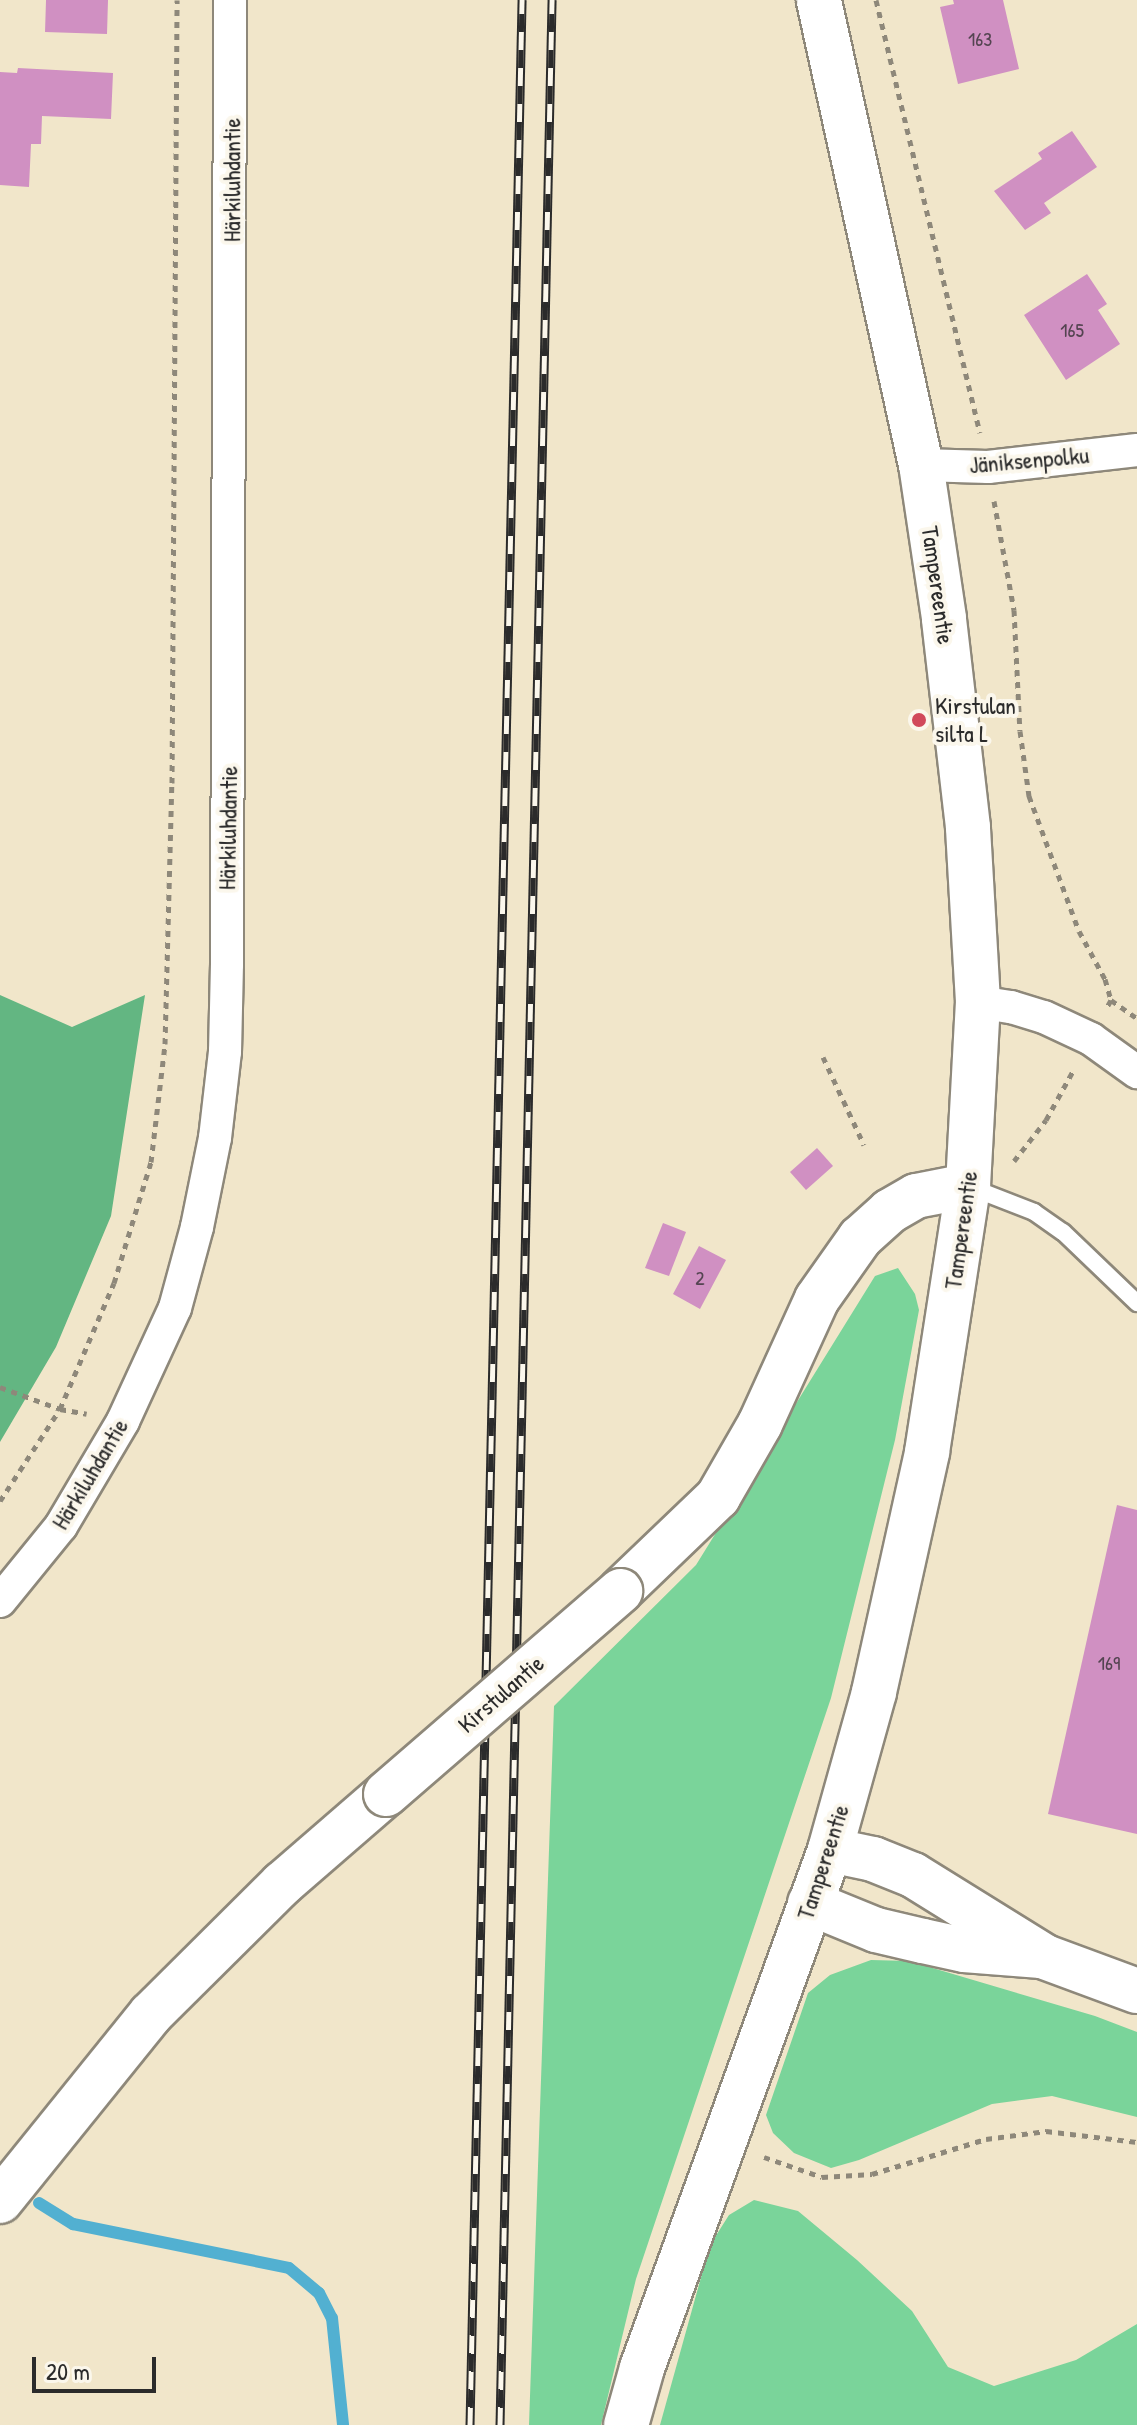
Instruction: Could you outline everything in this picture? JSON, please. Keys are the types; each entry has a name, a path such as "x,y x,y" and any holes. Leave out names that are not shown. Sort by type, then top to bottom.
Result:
{"main road":[{"name":"Tampereentie","path":"626,2425 642,2368 830,1850 874,1692 927,1452 968,1186 978,1002 968,827 921,465 819,0"},
{"name":"Kirstulantie","path":"0,2201 151,2014 282,1884 620,1591 718,1497 760,1424 817,1299 860,1238 890,1211 916,1196 968,1186"},
{"path":"830,1850 873,1859 913,1875 1045,1957 1137,1991"},
{"path":"810,1903 876,1930 923,1941 964,1950 1045,1957"}],"street":[{"name":"Härkiluhdantie","path":"0,1601 61,1526 123,1421 179,1295 215,1138 225,1052 231,408 230,0"},
{"name":"Jäniksenpolku","path":"921,465 988,467 1137,450"},
{"path":"978,1002 1044,1017 1091,1039 1137,1072"}],"lane":[{"path":"968,1186 1034,1212 1063,1232 1137,1303"}],"path":[{"path":"0,1501 60,1409 114,1283 151,1162 165,1044 172,783 177,0"},
{"path":"876,0 988,467 1014,610 1020,731 1029,796 1079,931 1105,979 1111,1000 1137,1018"},
{"path":"968,1186 997,1175 1013,1162 1046,1120 1111,1000"},
{"path":"823,1057 864,1145"},
{"path":"0,1387 60,1409 123,1421"},
{"path":"722,2143 822,2177 872,2174 986,2139 1046,2131 1137,2142"}],"green space":[{"path":"0,995 72,1027 145,995 111,1216 56,1347 0,1442"},
{"path":"898,1268 915,1294 919,1310 895,1440 831,1698 636,2279 601,2425 529,2425 554,1706 696,1565 875,1276"},
{"path":"871,1960 909,1961 1095,2016 1137,2032 1137,2117 1052,2096 992,2104 859,2160 831,2168 794,2153 773,2133 766,2115 808,1993 830,1975"},
{"path":"754,2200 798,2211 912,2311 948,2367 994,2386 1076,2360 1137,2324 1137,2425 660,2425 710,2245 729,2215"}],"building":[{"path":"46,0 108,0 107,34 45,32"},
{"path":"953,0 1003,0 1019,69 958,84 940,7 954,4"},
{"path":"18,68 113,73 111,119 42,116 41,144 31,144 29,187 0,185 0,72 17,73"},
{"path":"1072,131 1097,167 1044,203 1051,213 1025,230 994,191 1042,159 1038,153"},
{"path":"1087,274 1107,304 1098,310 1120,344 1066,380 1024,315"},
{"path":"817,1148 833,1166 806,1190 790,1172"},
{"path":"663,1223 686,1232 669,1276 645,1268"},
{"path":"699,1246 726,1260 700,1309 673,1294"},
{"path":"1117,1505 1137,1510 1137,1834 1048,1814"}],"waterway":[{"path":"39,2203 73,2224 289,2268 319,2293 332,2318 343,2425"}],"railway":[{"path":"470,2425 522,0"},
{"path":"500,2425 552,0"}],"place":[{"name":"Kirstulan silta L","path":"919,720"}]}
